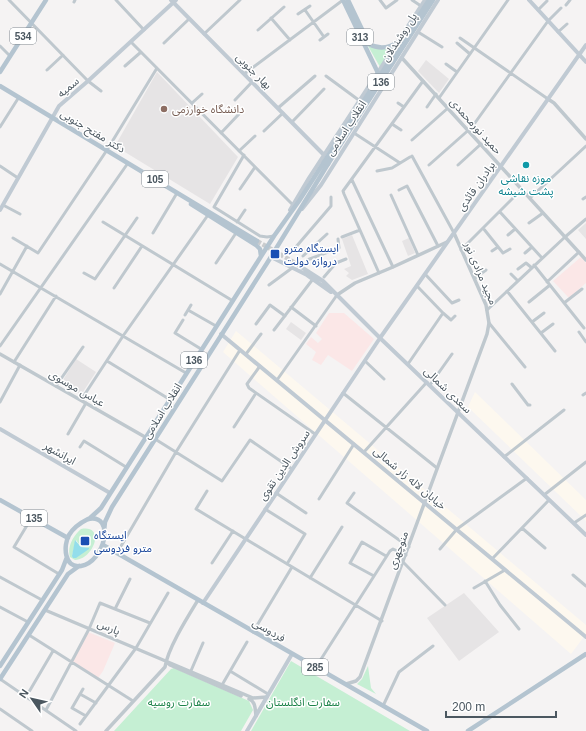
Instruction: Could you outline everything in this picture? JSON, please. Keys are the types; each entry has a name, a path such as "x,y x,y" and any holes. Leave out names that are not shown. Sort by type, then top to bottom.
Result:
{"main road":[{"name":"313","path":"343,0 378,73"},
{"name":"313","path":"348,0 369,44 377,48 384,48 398,42"},
{"name":"انقلاب اسلامی","path":"286,218 324,155 425,0"},
{"name":"پل روشندلان","path":"326,163 429,0"},
{"name":"پل روشندلان","path":"326,163 433,0"},
{"name":"انقلاب اسلامی","path":"292,223 321,185 438,0"},
{"path":"529,0 586,62"},
{"name":"534","path":"0,72 32,23 44,1"},
{"name":"بهار جنوبی","path":"173,1 324,155"},
{"name":"سمیه","path":"0,210 52,117 61,104 131,42 173,1"},
{"name":"برادران قائدی","path":"380,338 586,45"},
{"path":"378,73 384,76 391,75"},
{"name":"دکتر مفتح جنوبی","path":"0,86 257,241"},
{"path":"351,114 358,114 361,122"},
{"name":"انقلاب اسلامی","path":"89,519 100,508 110,493 274,236 326,163"},
{"name":"انقلاب اسلامی","path":"104,531 107,515 271,257 326,163"},
{"name":"دکتر مفتح جنوبی","path":"177,193 186,201 259,247 261,256"},
{"path":"271,257 313,279 337,296"},
{"name":"سعدی شمالی","path":"295,263 316,276 586,535"},
{"path":"334,288 337,296"},
{"name":"خیابان لاله زار شمالی","path":"221,334 586,637"},
{"name":"سروش الدین تقوی","path":"203,603 380,338"},
{"name":"ایرانشهر","path":"0,429 110,493"},
{"name":"135","path":"0,500 68,538"},
{"path":"0,679 68,574 79,566 92,560 103,545 104,531 102,525 94,519 89,519 78,525 68,538 66,548 67,557 71,563 79,566"},
{"name":"فردوسی","path":"103,545 427,731"},
{"path":"0,666 59,574 67,557"},
{"path":"247,731 292,654"},
{"path":"468,731 586,654"}],"street":[{"path":"9,0 88,81 101,90"},
{"path":"116,0 144,30"},
{"path":"204,34 240,0"},
{"path":"244,74 343,0"},
{"path":"380,0 386,8 397,0"},
{"path":"412,0 421,6"},
{"path":"439,98 508,0"},
{"path":"566,5 570,0"},
{"path":"538,10 547,1"},
{"path":"298,14 310,6"},
{"path":"258,30 284,7"},
{"path":"429,165 472,126 548,21 561,8"},
{"path":"305,10 324,37"},
{"path":"271,18 290,40"},
{"path":"164,43 190,19"},
{"path":"558,32 567,24"},
{"path":"418,32 442,47"},
{"path":"320,40 328,34"},
{"path":"460,38 554,103 586,139"},
{"path":"131,42 293,205"},
{"path":"457,44 470,54"},
{"path":"0,46 10,56"},
{"path":"125,66 141,52"},
{"path":"47,70 62,55"},
{"name":"حمید نورمحمدی","path":"402,58 586,260"},
{"path":"446,64 457,72"},
{"path":"13,238 38,252 107,150 157,68"},
{"path":"278,108 315,76"},
{"path":"326,76 360,101"},
{"path":"380,273 344,194 344,190 423,81"},
{"path":"235,100 252,82"},
{"path":"292,122 324,89"},
{"path":"192,103 202,94"},
{"path":"427,106 436,94"},
{"path":"0,127 19,97"},
{"path":"398,103 404,107"},
{"path":"412,140 448,108"},
{"path":"264,131 283,113"},
{"path":"222,133 239,114"},
{"path":"392,124 401,130"},
{"path":"354,133 400,163"},
{"path":"239,151 255,136"},
{"path":"458,165 481,144"},
{"path":"530,198 586,146"},
{"path":"244,155 214,206 262,237 274,236"},
{"path":"377,171 390,169 411,156 454,233"},
{"path":"0,346 128,163"},
{"path":"0,166 18,178"},
{"path":"240,189 255,167"},
{"path":"352,180 393,267"},
{"path":"399,190 407,186 438,246"},
{"path":"462,250 522,189"},
{"path":"153,233 177,193"},
{"path":"391,195 418,255"},
{"path":"295,248 331,206 331,197"},
{"path":"3,205 20,214"},
{"path":"237,222 245,210"},
{"path":"500,212 542,258"},
{"path":"529,223 543,213"},
{"path":"81,400 123,336 208,215"},
{"path":"84,273 95,279 137,218"},
{"path":"487,310 586,219"},
{"path":"103,222 233,301"},
{"path":"483,228 504,253 510,249"},
{"path":"508,235 515,229"},
{"path":"342,237 360,230"},
{"path":"216,263 236,233"},
{"name":"مجید مرادی نور","path":"454,233 475,278 487,310 488,323 486,338 458,412"},
{"path":"303,256 327,234"},
{"path":"308,260 339,248 338,239"},
{"path":"277,380 337,296 356,283 448,241"},
{"path":"317,243 320,248"},
{"path":"0,294 27,246"},
{"path":"114,288 142,246"},
{"path":"492,251 498,247"},
{"path":"525,253 532,247"},
{"path":"529,302 579,252"},
{"path":"324,276 336,263 346,260"},
{"path":"518,269 526,263 533,267 548,283 584,328"},
{"path":"0,264 186,372"},
{"path":"269,285 292,268"},
{"path":"475,278 486,270"},
{"path":"425,274 452,303 459,300"},
{"path":"511,274 518,281"},
{"path":"274,330 313,279"},
{"path":"416,286 451,320 455,316"},
{"path":"564,303 582,289"},
{"path":"507,291 555,351"},
{"path":"14,362 56,296"},
{"path":"185,315 191,305"},
{"path":"256,324 270,305 285,316"},
{"path":"291,307 316,326"},
{"path":"188,310 216,326"},
{"path":"408,364 443,312"},
{"path":"532,322 544,313"},
{"path":"183,320 175,334 201,349"},
{"path":"488,323 525,367"},
{"path":"541,334 553,324"},
{"path":"579,332 586,342"},
{"path":"246,354 261,334"},
{"path":"56,386 83,348"},
{"path":"117,553 176,452 240,350"},
{"name":"عباس موسوی","path":"0,354 145,437"},
{"path":"364,452 428,384 452,354"},
{"path":"365,360 384,379"},
{"path":"106,362 169,399"},
{"path":"0,402 20,365"},
{"path":"260,366 247,384 249,388 315,434"},
{"path":"512,384 528,405 530,405"},
{"path":"234,427 256,393"},
{"path":"343,393 437,468"},
{"path":"68,434 86,403"},
{"path":"504,457 564,410"},
{"name":"منوچهری","path":"345,684 356,681 360,677 382,621 458,412"},
{"path":"155,439 222,481 250,440 292,469"},
{"path":"80,447 84,441 126,467"},
{"path":"319,499 354,444"},
{"path":"544,495 586,462"},
{"path":"440,548 457,529 527,478"},
{"path":"207,491 196,509 382,621"},
{"path":"276,493 306,513"},
{"path":"354,493 347,504 409,547"},
{"path":"492,559 549,500"},
{"path":"265,509 305,534 287,564"},
{"path":"574,523 586,515"},
{"path":"32,517 14,547 59,574"},
{"path":"310,578 342,526"},
{"path":"522,528 545,548"},
{"path":"212,563 233,531"},
{"path":"374,576 350,563 362,542 386,556"},
{"path":"316,667 386,556 392,549 406,555"},
{"path":"403,562 445,605"},
{"path":"254,632 292,567"},
{"path":"474,588 505,570"},
{"path":"573,575 586,586"},
{"path":"0,577 42,600"},
{"path":"115,609 130,579"},
{"path":"486,581 500,605 519,629"},
{"path":"80,724 136,648 168,593"},
{"path":"106,731 165,668 166,662 178,634 198,600"},
{"path":"46,710 70,662 89,629 100,603 150,623"},
{"path":"0,607 28,622"},
{"name":"پارس","path":"45,610 252,699"},
{"path":"29,635 133,701"},
{"path":"222,685 247,642"},
{"path":"190,672 203,643"},
{"path":"384,706 399,672 433,646"},
{"path":"26,697 54,651"},
{"path":"230,671 267,696"},
{"name":"پارس","path":"190,672 252,699 267,696"},
{"path":"0,679 76,731"},
{"path":"84,689 72,708 86,716"},
{"path":"80,694 96,703"},
{"path":"252,699 255,704 256,716"},
{"path":"0,709 31,731"}],"shaded area":[{"path":"426,60 449,79 439,93 418,71"},
{"name":"دانشگاه خوارزمی","path":"157,72 238,157 210,204 115,146"},
{"path":"586,223 586,239 578,230"},
{"path":"352,235 368,274 352,280 346,276 349,273 344,269 351,266 342,239"},
{"path":"409,238 415,253 408,256 402,241"},
{"path":"581,257 586,263 586,283 569,298 553,281"},
{"path":"329,313 344,313 374,339 352,371 328,355 321,365 312,360 316,352 306,344 311,337 318,343 322,339 316,333"},
{"path":"291,322 306,333 301,340 286,329"},
{"path":"236,331 586,625 586,634 571,654 223,352"},
{"path":"76,359 96,372 81,395 61,383"},
{"path":"475,392 586,500 586,521 468,407"},
{"path":"464,593 499,632 459,661 427,618"},
{"path":"88,632 115,643 103,671 98,678 72,661"}],"green space":[{"path":"368,46 393,47 380,67"},
{"path":"81,529 89,529 95,536 92,548 87,554 82,558 75,560 70,557 69,549 73,538","holes":["76,540 81,547 89,548 72,556"]},
{"name":"سفارت انگلستان","path":"291,661 410,731 251,731"},
{"path":"368,666 371,688 376,694 357,684 362,679"},
{"name":"سفارت روسیه","path":"174,668 249,701 253,710 241,731 114,731 171,669"}],"water":[{"path":"75,540 81,547 89,549 76,558 73,558 72,556"}],"tunnel":[{"path":"257,241 295,263"}],"place":[{"name":"دانشگاه خوارزمی","path":"164,109"},
{"name":"موزه نقاشی پشت شیشه","path":"526,165"},
{"name":"ایستگاه مترو دروازه دولت","path":"275,254"},
{"name":"ایستگاه مترو فردوسی","path":"85,541"}]}
